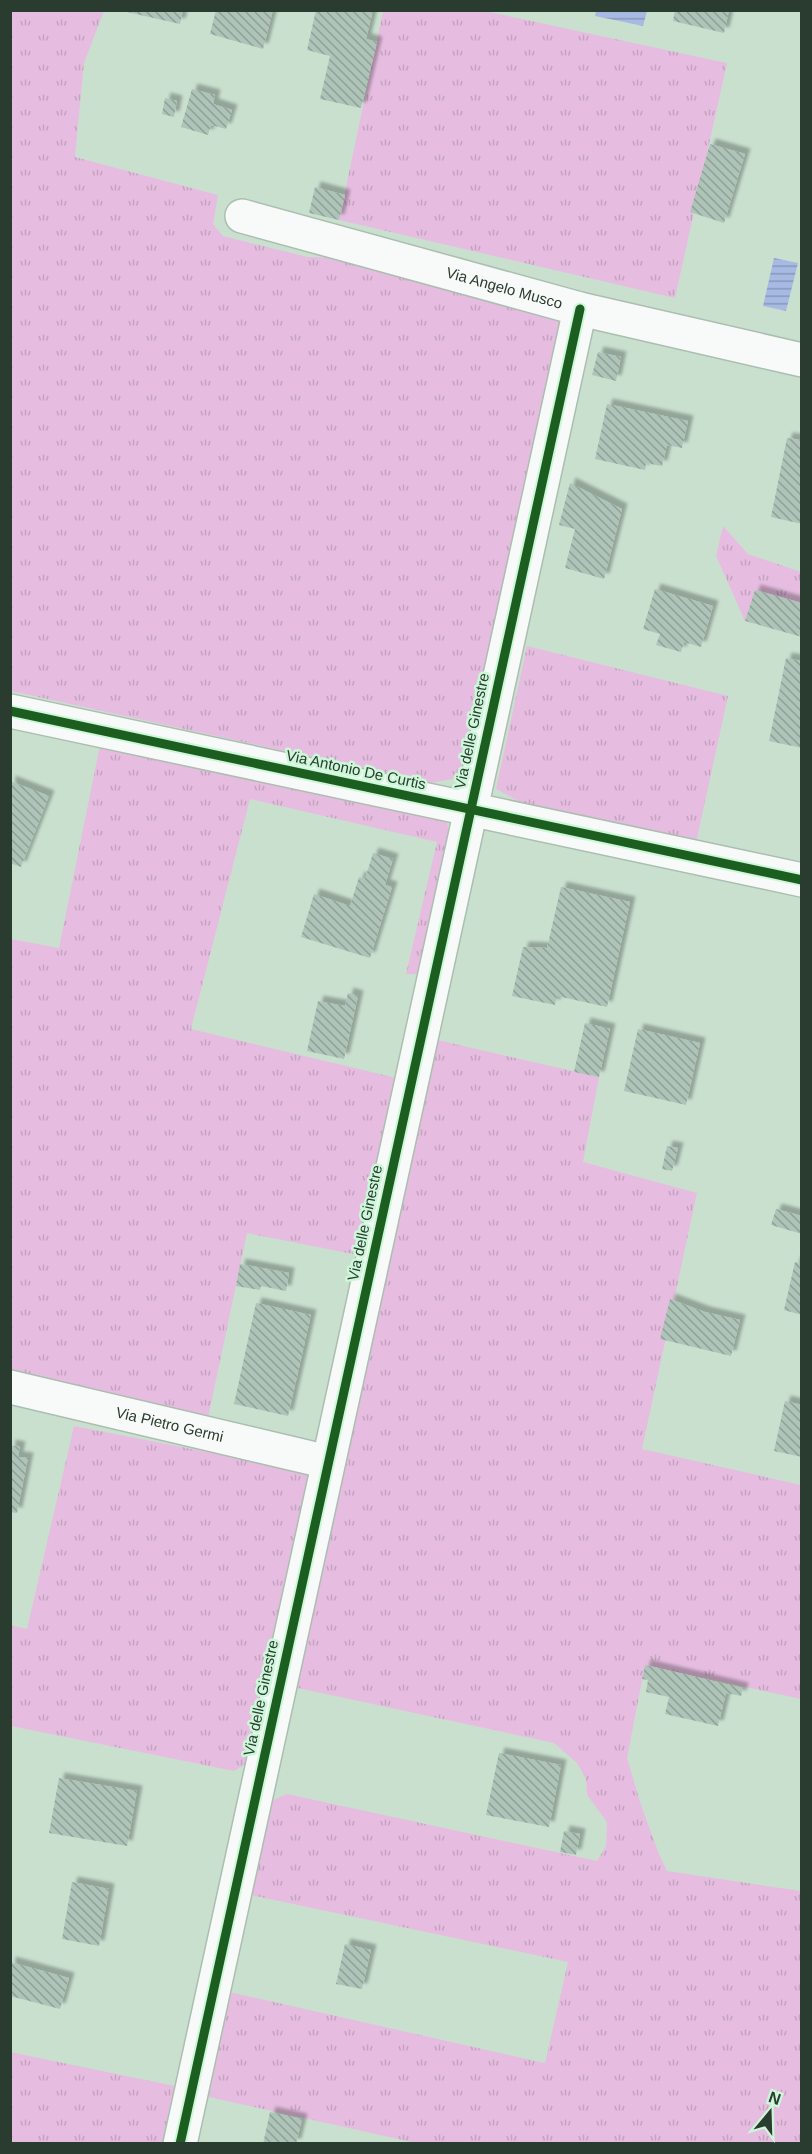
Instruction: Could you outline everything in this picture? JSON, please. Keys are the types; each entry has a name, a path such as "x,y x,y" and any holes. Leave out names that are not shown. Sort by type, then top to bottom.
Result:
{"street":[{"name":"Via Angelo Musco","path":"242,216 580,309 801,360"},
{"name":"Via delle Ginestre","path":"180,2144 580,309"},
{"name":"Via Antonio De Curtis","path":"10,711 801,880"},
{"name":"Via Pietro Germi","path":"10,1387 328,1462"}],"green space":[{"path":"11,11 104,11 84,63 75,157 218,195 213,224 223,236 308,257 347,258 561,316 463,777 431,783 11,691"},
{"path":"383,11 485,11 727,63 675,298 339,220"},
{"path":"723,526 748,554 801,572 801,603 755,590 745,621 716,556"},
{"path":"527,646 728,696 696,843 520,802 496,789"},
{"path":"100,745 447,819 450,844 422,974 406,974 437,842 250,799 191,1029 401,1079 363,1256 247,1233 208,1418 11,1371 11,939 59,948"},
{"path":"433,1039 599,1077 583,1162 697,1193 642,1449 801,1485 801,1699 645,1665 627,1758 641,1805 667,1871 801,1891 801,2143 416,2143 209,2097 229,1992 545,2063 568,1962 251,1895 273,1800 287,1794 597,1861 606,1846 607,1822 587,1795 586,1779 577,1763 554,1743 293,1687"},
{"path":"74,1426 310,1472 252,1760 234,1771 11,1726 10,1625 27,1629"},
{"path":"10,2052 180,2087 169,2143 11,2143"}],"water":[{"path":"596,10 647,11 643,26 595,16"},
{"path":"774,258 798,263 786,311 763,306"}],"building":[{"path":"128,10 183,10 180,24 127,12"},
{"path":"216,10 273,10 263,49 210,34"},
{"path":"316,10 373,10 366,39 377,42 361,108 320,99 330,56 307,50"},
{"path":"675,10 729,10 724,33 673,21"},
{"path":"192,89 215,95 213,104 232,110 226,129 211,125 208,135 181,127"},
{"path":"165,98 177,101 174,117 162,114"},
{"path":"710,144 745,154 724,223 690,212"},
{"path":"315,187 345,195 339,220 309,213"},
{"path":"598,352 621,357 616,381 592,375"},
{"path":"607,404 688,421 682,448 667,445 662,466 646,463 645,470 595,459"},
{"path":"787,438 802,440 802,524 771,517"},
{"path":"570,483 622,509 604,579 565,568 575,529 559,525"},
{"path":"655,589 713,606 701,647 684,642 681,652 656,645 660,634 643,629"},
{"path":"755,590 802,603 802,637 745,621"},
{"path":"786,658 802,661 802,748 769,741"},
{"path":"10,781 49,796 21,867 10,863"},
{"path":"373,853 393,859 385,885 392,887 370,958 301,937 314,894 350,906 359,877 365,879"},
{"path":"561,887 630,902 607,1007 557,996 555,1005 512,996 523,947 547,948"},
{"path":"348,993 358,996 344,1059 307,1051 318,1001 345,1006"},
{"path":"585,1023 610,1029 599,1077 574,1072"},
{"path":"638,1029 700,1043 686,1105 624,1091"},
{"path":"667,1146 678,1148 672,1171 662,1169"},
{"path":"776,1209 802,1216 802,1234 771,1225"},
{"path":"795,1262 802,1264 802,1315 784,1310"},
{"path":"240,1264 289,1273 286,1291 261,1286 260,1290 236,1286"},
{"path":"670,1299 705,1312 740,1320 731,1356 660,1339"},
{"path":"256,1303 311,1315 288,1416 234,1404"},
{"path":"785,1401 802,1405 802,1457 774,1451"},
{"path":"10,1445 20,1447 18,1457 28,1458 17,1513 10,1512"},
{"path":"645,1665 743,1688 741,1696 726,1693 718,1726 665,1714 669,1697 646,1692 648,1680 642,1679"},
{"path":"499,1753 561,1765 549,1827 486,1815"},
{"path":"59,1778 137,1791 127,1846 49,1833"},
{"path":"564,1831 580,1834 576,1855 560,1852"},
{"path":"72,1882 109,1889 99,1946 62,1939"},
{"path":"345,1944 371,1950 362,1989 336,1984"},
{"path":"10,1962 69,1978 60,2009 10,1996"},
{"path":"270,2112 302,2119 296,2144 263,2144"}],"cycle path":[{"path":"180,2144 580,309"},
{"path":"10,711 802,880"}]}
